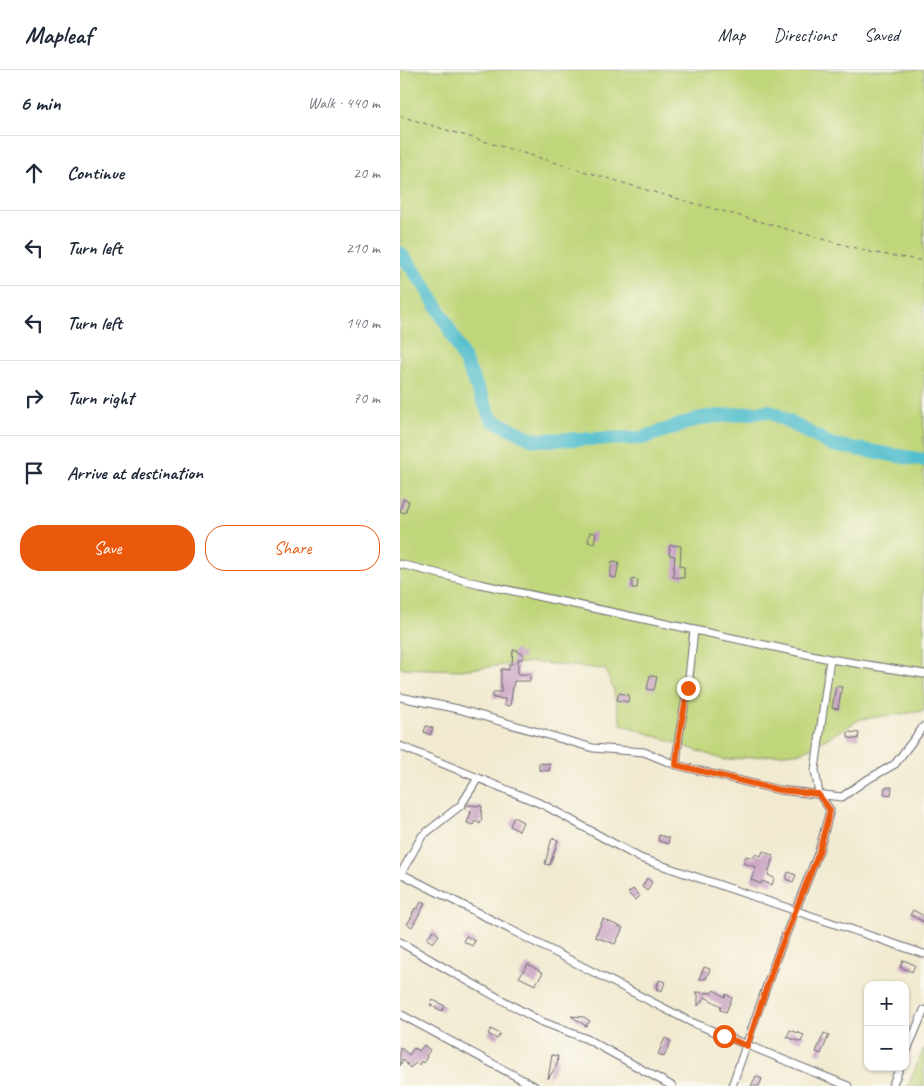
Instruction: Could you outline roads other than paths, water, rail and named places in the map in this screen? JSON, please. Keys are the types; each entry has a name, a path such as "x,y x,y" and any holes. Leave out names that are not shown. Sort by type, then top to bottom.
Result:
{"street":[{"path":"400,564 480,584 830,659 924,674"},
{"path":"676,765 679,736 688,688 694,630"},
{"path":"732,1086 776,959 819,852 830,810 818,794 815,770 830,659"},
{"path":"400,697 458,709 593,748 644,752 676,765 779,790 842,797 863,782 895,764 924,726"},
{"path":"400,746 544,805 640,858 924,954"},
{"path":"478,778 461,805 422,836 400,874 691,1022 848,1086"},
{"path":"400,942 540,1021 587,1039 672,1086"},
{"path":"909,1046 924,1010"},
{"path":"400,1014 534,1086"},
{"path":"892,1086 898,1071"}],"waterway":[{"path":"400,253 428,291 440,312 492,420 535,440 642,438 701,418 769,411 832,445 924,460"}]}
